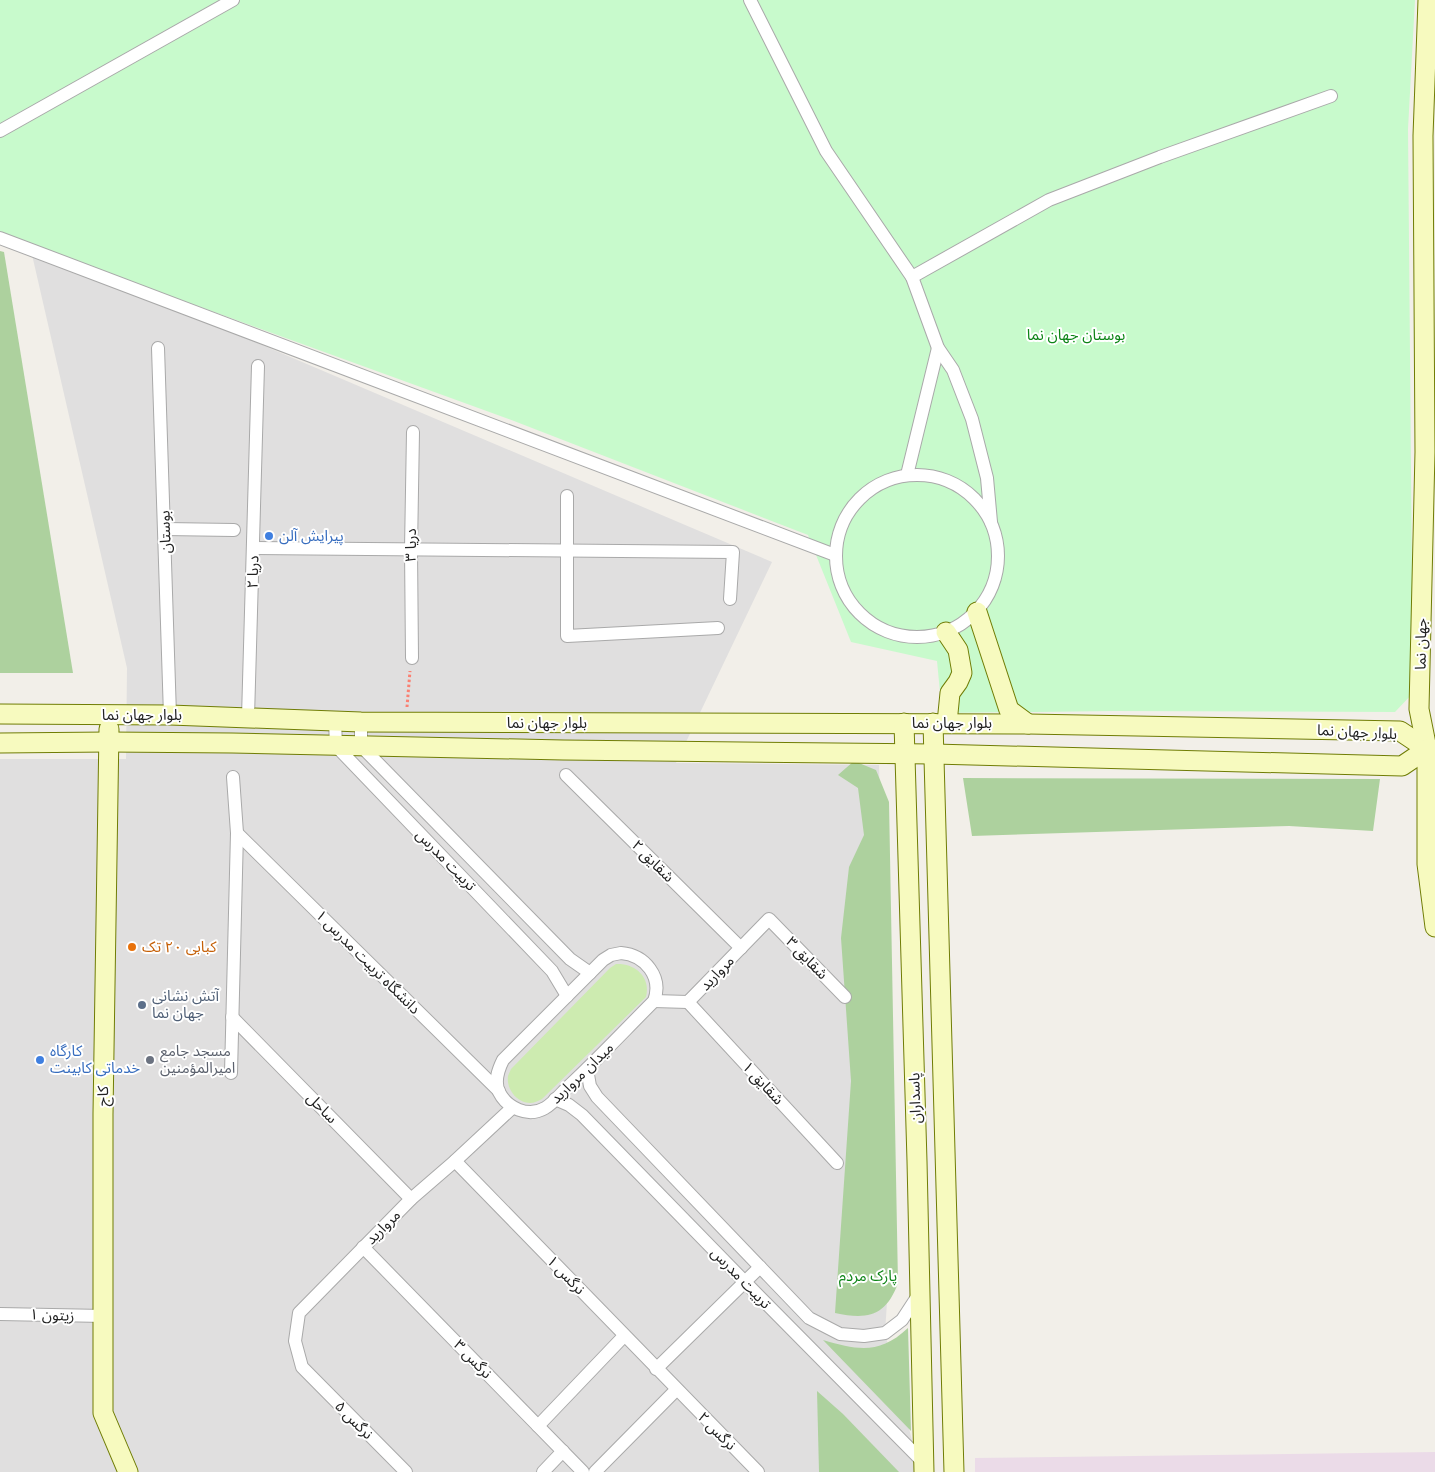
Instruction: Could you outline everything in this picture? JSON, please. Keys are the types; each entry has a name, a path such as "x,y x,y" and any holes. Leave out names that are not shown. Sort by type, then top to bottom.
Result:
{"street":[{"path":"0,131 233,0"},
{"path":"750,0 826,151 912,277 938,348 953,370 972,419 986,478 991,522 998,545 998,569 991,592 977,612 963,624 946,632 924,637 902,636 880,629 862,616 848,598 839,578 835,555 839,532 854,505 865,493 884,481 907,475 933,476 957,485 977,501 991,522"},
{"name":"جهان نما","path":"1427,749 1419,708 1425,452 1423,136 1428,0"},
{"path":"912,277 1049,200 1160,157 1331,96"},
{"path":"0,238 835,555"},
{"name":"بوستان","path":"158,348 170,715"},
{"path":"907,475 938,348"},
{"name":"دریا ۲","path":"248,717 258,366"},
{"name":"دریا ۳","path":"412,658 413,432"},
{"path":"567,496 567,636 718,628"},
{"path":"165,529 234,530"},
{"path":"254,548 733,552 730,598"},
{"path":"977,612 1009,710 1028,724"},
{"name":"پاسداران","path":"946,632 958,650 962,673 950,693 940,723 934,754 954,1472"},
{"name":"بلوار جهان نما","path":"0,714 170,715 406,723 940,723 1400,731 1427,749 1402,766 934,754 108,742 0,743"},
{"name":"کاج","path":"109,715 103,1114 103,1413 128,1472"},
{"path":"335,721 336,746"},
{"path":"1435,721 1427,749 1427,864 1435,927"},
{"path":"361,722 361,746"},
{"name":"پاسداران","path":"904,723 924,1467"},
{"name":"تربیت مدرس","path":"336,746 552,971 567,996"},
{"name":"تربیت مدرس","path":"361,746 570,959 590,973"},
{"name":"شقایق ۲","path":"566,775 741,948"},
{"path":"231,1073 237,833 233,777"},
{"name":"۱ دانشگاه تربیت مدرس","path":"237,833 498,1091"},
{"name":"مروارید","path":"654,1001 688,1002 769,919"},
{"name":"شقایق ۳","path":"769,919 845,997"},
{"path":"512,1108 498,1091 496,1080 498,1069 503,1060 603,960 611,955 621,953 639,958 652,973 656,981 658,991 654,1001"},
{"name":"میدان مروارید","path":"512,1108 534,1112 544,1108 587,1070 654,1001"},
{"name":"شقایق ۱","path":"688,1002 837,1163"},
{"name":"ساحل","path":"232,1017 411,1199"},
{"name":"تربیت مدرس","path":"587,1070 590,1086 598,1097 809,1318 840,1334 864,1336 885,1333 902,1320 919,1294"},
{"name":"تربیت مدرس","path":"555,1099 569,1105 582,1114 924,1467"},
{"name":"مروارید","path":"302,1367 295,1341 299,1313 411,1199 512,1108"},
{"name":"نرگس ۱","path":"455,1161 676,1390"},
{"path":"917,1161 946,1163"},
{"name":"نرگس ۳","path":"363,1247 583,1472"},
{"path":"656,1369 760,1267"},
{"name":"زیتون ۱","path":"0,1314 104,1316"},
{"path":"538,1426 624,1336"},
{"name":"۵ نرگس","path":"302,1367 406,1472"},
{"path":"595,1472 676,1390"},
{"name":"نرگس ۲","path":"676,1390 758,1472"},
{"path":"543,1472 563,1451"}],"path":[{"path":"406,723 412,658"}],"shaded area":[{"path":"30,246 772,562 676,763 879,765 891,1240 885,1333 920,1472 0,1472 0,759 126,759 127,668"},
{"path":"1435,1452 1435,1472 975,1472 975,1458"}],"green space":[{"name":"بوستان جهان نما","path":"0,0 1415,0 1408,129 1413,693 1395,712 1114,711 942,713 937,661 851,642 808,535 514,421 0,234"},
{"path":"0,251 4,252 73,673 0,673"},
{"name":"پارک مردم","path":"854,761 876,770 889,802 898,1283 888,1303 881,1309 874,1313 857,1316 835,1313 851,1081 841,938 849,867 864,835 858,788 838,775"},
{"path":"963,778 1380,779 1373,831 1289,826 972,836"},
{"path":"616,964 629,966 640,973 646,983 646,997 542,1099 530,1103 521,1101 513,1094 509,1086 508,1076 511,1069"},
{"path":"908,1328 911,1431 823,1340 858,1348 868,1348 887,1343"},
{"path":"817,1391 843,1414 899,1472 819,1472"}],"place":[{"name":"پیرایش آلن","path":"269,536"},
{"name":"کبابی ۲۰ تک","path":"132,947"},
{"name":"آتش نشانی جهان نما","path":"142,1005"},
{"name":"کارگاه خدماتی کابینت","path":"40,1060"},
{"name":"مسجد جامع امیرالمؤمنین","path":"150,1060"}]}
